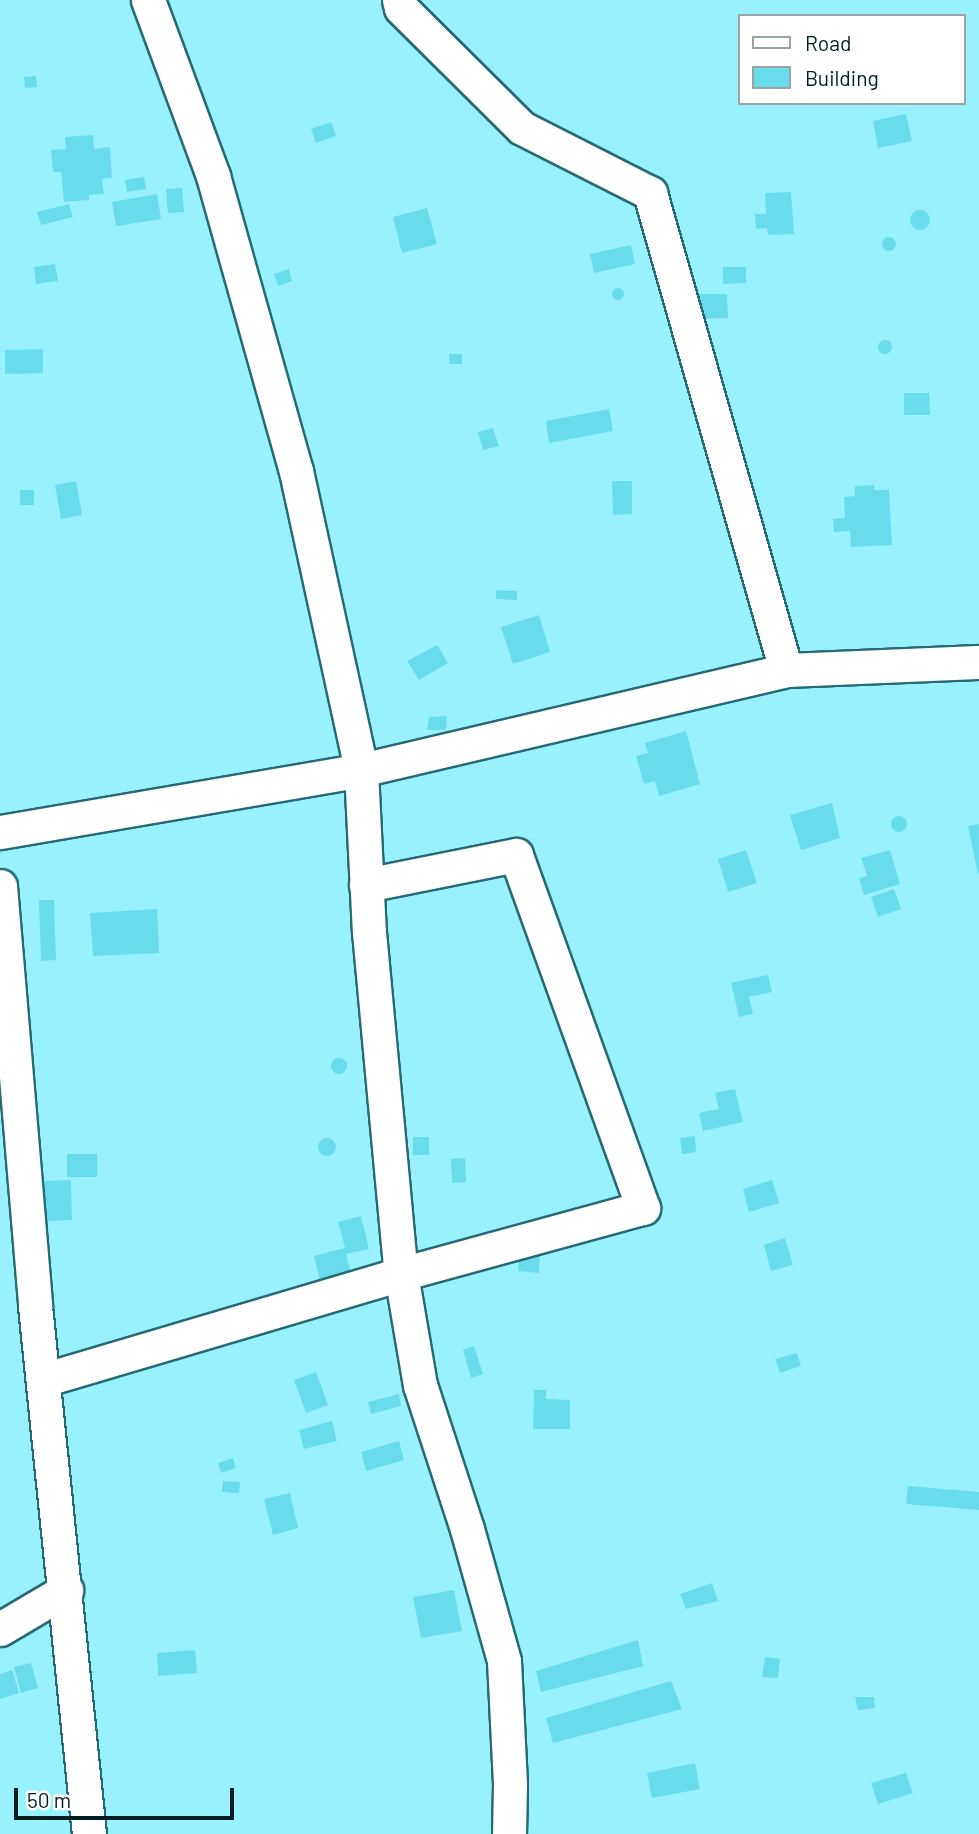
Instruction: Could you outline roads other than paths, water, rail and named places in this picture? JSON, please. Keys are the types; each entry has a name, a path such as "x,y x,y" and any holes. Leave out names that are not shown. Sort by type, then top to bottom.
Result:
{"street":[{"path":"148,0 213,176 296,471 361,770 366,885 401,1274 420,1385 467,1529 503,1661 510,1784 509,1834"},
{"path":"399,0 401,8 522,128 650,193 786,670"},
{"path":"0,832 361,770 786,670 979,663"},
{"path":"43,1380 401,1274 643,1208 516,855 366,885"},
{"path":"0,886 43,1380 89,1834"},
{"path":"0,1629 66,1590"}]}
